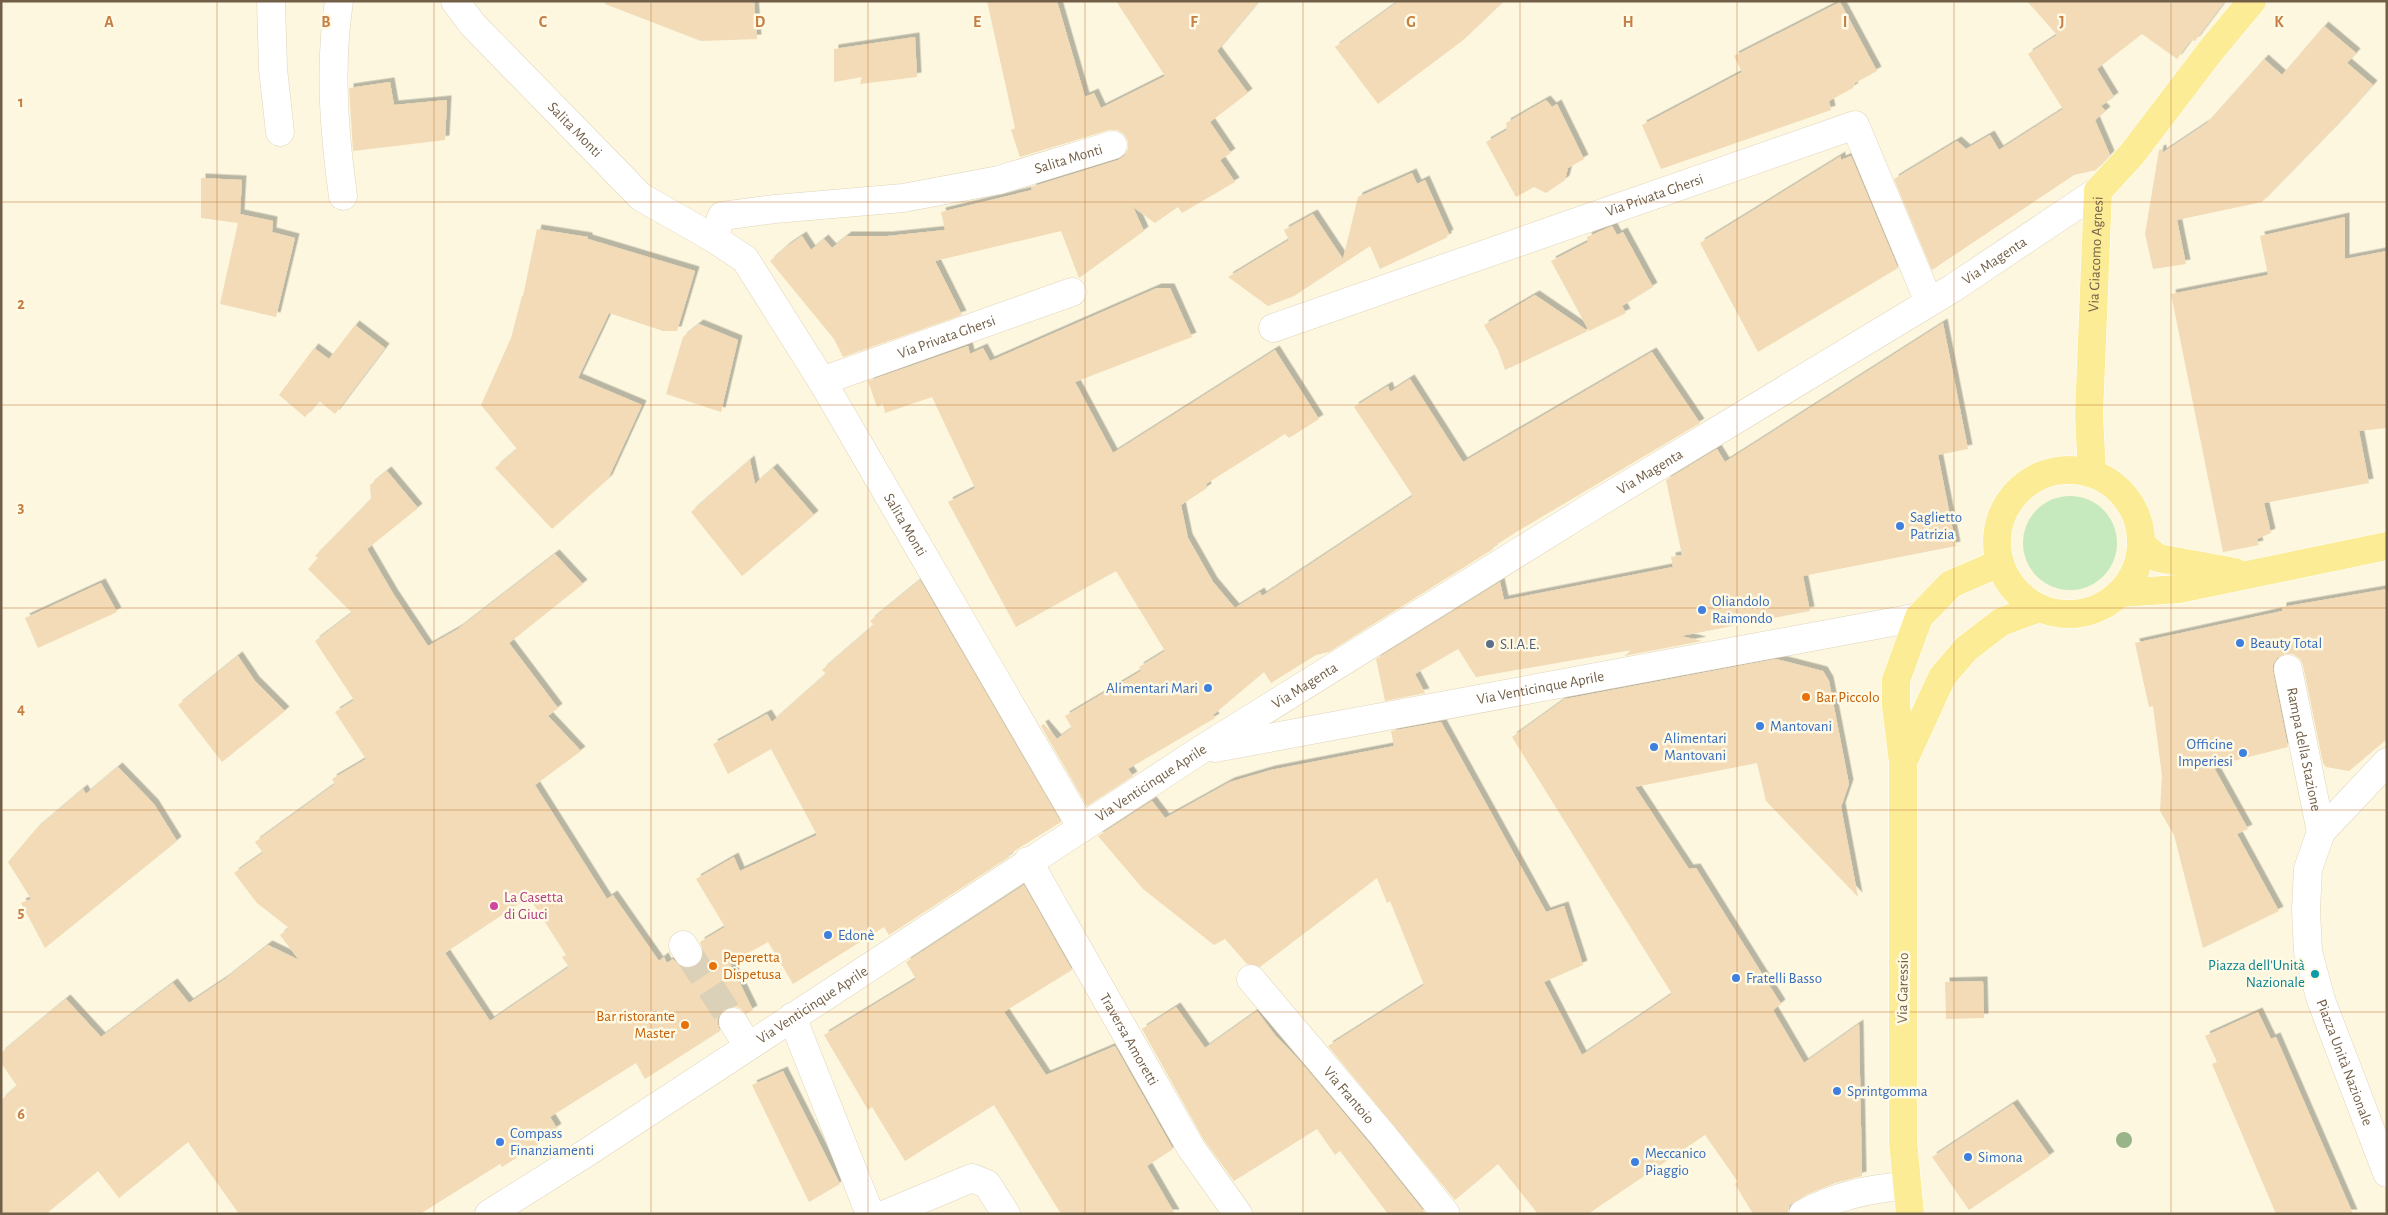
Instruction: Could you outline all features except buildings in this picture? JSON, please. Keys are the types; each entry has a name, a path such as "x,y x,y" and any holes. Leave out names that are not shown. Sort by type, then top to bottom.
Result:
{"main road":[{"name":"Via Giacomo Agnesi","path":"2092,473 2089,415 2098,191 2132,154 2212,49 2252,1"},
{"path":"2070,469 2092,473 2112,484 2128,500 2138,521 2141,544 2138,562 2131,578 2120,593 2102,606 2082,612 2060,613 2039,608 2022,597 2008,582 2000,563 1996,541 2000,518 2010,498 2027,482 2048,472 2070,469"},
{"path":"2141,544 2158,558 2246,574"},
{"path":"2120,593 2179,589 2387,546"},
{"name":"Via Garessio","path":"1910,1214 1902,1072 1903,762 1896,706 1896,680 1919,617 1951,584 2000,563"},
{"name":"Via Garessio","path":"1903,762 1942,677 1966,649 2001,622 2039,608"}],"street":[{"path":"272,1 273,69 280,132"},
{"path":"339,1 332,83 335,142 343,196"},
{"name":"Salita Monti","path":"455,1 473,25 641,197 713,238 745,259 822,381 1082,828"},
{"name":"Via Privata Ghersi","path":"1273,328 1854,125 1929,302"},
{"name":"Salita Monti","path":"713,238 722,216 775,208 902,198 999,180 1113,145"},
{"name":"Via Magenta","path":"1199,751 1588,509 1953,288 2098,191"},
{"name":"Via Privata Ghersi","path":"822,381 1072,292"},
{"name":"Via Venticinque Aprile","path":"489,1214 1199,751 1919,617"},
{"name":"Rampa della Stazione","path":"2288,669 2321,832"},
{"name":"Piazza Unità Nazionale","path":"2385,767 2321,832 2308,869 2306,910 2308,952 2320,1000 2387,1173"},
{"name":"Traversa Amoretti","path":"1028,861 1191,1148 1238,1214"},
{"name":"Via Frantoio","path":"1251,979 1382,1134 1446,1214"},
{"path":"792,1017 870,1214"},
{"path":"733,1022 748,1046"},
{"path":"886,1214 972,1178 988,1184 1006,1214"},
{"path":"1803,1214 1817,1206 1867,1190 1907,1186"}],"green space":[{"path":"2061,496 2079,496 2104,509 2114,525 2117,543 2114,561 2104,577 2079,590 2061,590 2036,577 2023,552 2023,534 2036,509"}],"tunnel":[{"path":"688,953 733,1022"}],"place":[{"name":"Saglietto Patrizia","path":"1900,526"},
{"name":"Oliandolo Raimondo","path":"1702,610"},
{"name":"Beauty Total","path":"2240,643"},
{"name":"S.I.A.E.","path":"1490,644"},
{"name":"Alimentari Mari","path":"1208,688"},
{"name":"Bar Piccolo","path":"1806,697"},
{"name":"Mantovani","path":"1760,726"},
{"name":"Alimentari Mantovani","path":"1654,747"},
{"name":"Officine Imperiesi","path":"2243,753"},
{"name":"La Casetta di Giuci","path":"494,906"},
{"name":"Edonè","path":"828,935"},
{"name":"Peperetta Dispetusa","path":"713,966"},
{"name":"Piazza dell'Unità Nazionale","path":"2315,974"},
{"name":"Fratelli Basso","path":"1736,978"},
{"name":"Bar ristorante Master","path":"685,1025"},
{"name":"Sprintgomma","path":"1837,1091"},
{"name":"Compass Finanziamenti","path":"500,1142"},
{"name":"Simona","path":"1968,1157"},
{"name":"Meccanico Piaggio","path":"1635,1162"}]}
